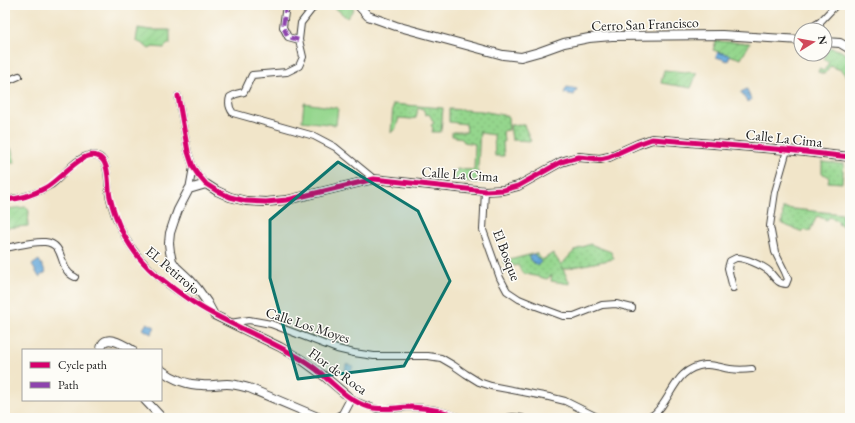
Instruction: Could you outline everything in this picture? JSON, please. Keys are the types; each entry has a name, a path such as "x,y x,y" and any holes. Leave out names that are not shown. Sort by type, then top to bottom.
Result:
{"street":[{"path":"286,5 283,27 288,37 298,40"},
{"path":"315,5 302,23 298,40 303,57 299,66 287,72 252,75 244,92 230,97 229,106 233,113 314,136 335,147 374,179"},
{"name":"Cerro San Francisco","path":"358,5 368,16 396,26 503,55 520,57 564,43 588,38 612,36 722,36 793,40"},
{"path":"820,22 836,5"},
{"path":"833,42 840,44 850,43"},
{"path":"840,44 850,50"},
{"path":"5,82 19,76"},
{"path":"178,96 188,152 193,167 206,184 189,189"},
{"name":"Calle La Cima","path":"206,184 230,197 246,201 266,202 287,200 374,179 485,191 503,190 518,186 561,162 579,157 609,157 652,139 667,139 850,157"},
{"path":"733,288 728,268 730,261 736,258 758,264 768,270 781,284 786,284 788,279 775,252 770,226 776,192 787,150"},
{"name":"EL Petirrojo","path":"5,200 27,196 45,189 83,157 90,155 97,156 103,160 106,167 111,202 120,229 133,251 154,272 179,293 214,315"},
{"path":"193,167 189,189 178,210 169,243 172,261 176,268 197,288 214,315 230,323"},
{"name":"El Bosque","path":"485,191 483,230 500,278 507,291 519,299 563,316 574,316 602,305 616,304 632,308"},
{"path":"5,248 40,242 51,243 59,250 65,269 71,276 75,277"},
{"name":"Calle Los Moyes","path":"230,323 249,320 271,324 337,349 354,353 374,356 428,356 441,358 479,382 491,386 565,401 599,418"},
{"name":"Flor de Roca","path":"230,323 280,347 302,360 324,376 351,400 368,407 380,409 410,407 428,408 447,412 461,418"},
{"path":"101,349 105,342 112,341 121,343 130,349"},
{"path":"649,418 660,408 675,383 692,368 712,365 728,369 752,369"},
{"path":"162,371 170,377 180,381 201,386 236,384 320,418"},
{"path":"337,418 343,414 351,400"},
{"path":"146,401 162,418"},
{"path":"507,418 522,418"}],"highlighted area":[{"path":"338,162 418,211 450,281 404,366 298,379 270,278 270,220"}],"green space":[{"path":"332,5 352,5 354,9 347,18"},
{"path":"138,28 150,30 170,30 170,44 164,48 153,47 149,49 136,41"},
{"path":"716,41 750,43 741,59 713,50"},
{"path":"833,48 850,56 850,79 841,70 830,66 825,74 818,72 819,69 824,71 829,62 833,62"},
{"path":"664,70 697,73 691,88 661,83"},
{"path":"304,103 338,108 336,125 302,121"},
{"path":"393,104 443,108 441,132 432,132 433,128 431,125 434,123 429,114 426,115 423,109 418,108 416,118 399,118 396,128 391,133"},
{"path":"449,109 482,111 508,116 509,130 503,131 504,156 495,156 494,135 481,133 480,130 477,183 452,180 457,169 474,170 475,144 464,142 461,138 452,136 452,132 467,132 466,124 449,122"},
{"path":"510,125 524,125 531,141 512,140"},
{"path":"11,148 15,162 8,164 7,162 5,163 5,151"},
{"path":"822,162 844,164 842,183 828,182 829,178 822,174"},
{"path":"26,207 29,211 28,226 5,228 5,209"},
{"path":"783,208 843,214 843,227 838,224 839,222 830,217 827,220 817,216 810,231 805,230 803,232 782,224"},
{"path":"590,244 611,252 614,259 564,269 562,267 570,284 551,281 552,275 547,279 522,273 518,265 514,266 511,263 506,265 502,262 536,253 542,260 553,253 561,265 575,250"}],"water":[{"path":"718,52 730,55 728,61 716,57"},
{"path":"567,87 577,89 574,95 564,93"},
{"path":"747,89 751,100 747,102 741,92"},
{"path":"534,254 541,262 537,266 528,257"},
{"path":"39,260 46,272 39,277 32,265"},
{"path":"147,323 155,327 151,334 143,329"},
{"path":"346,364 353,366 350,376 344,375"}],"marked path":[{"path":"286,5 283,27 288,37 299,40"}],"cycle path":[{"path":"178,96 188,152 193,167 206,184 230,197 246,201 266,202 287,200 374,179 485,191 503,190 518,186 561,162 579,157 600,159 609,157 652,139 787,150 850,157"},
{"path":"5,200 15,199 36,193 51,184 85,157 91,155 97,156 105,163 113,208 121,229 132,249 155,274 184,296 207,311 301,359 356,402 380,409 411,407 424,408 461,418"}]}
